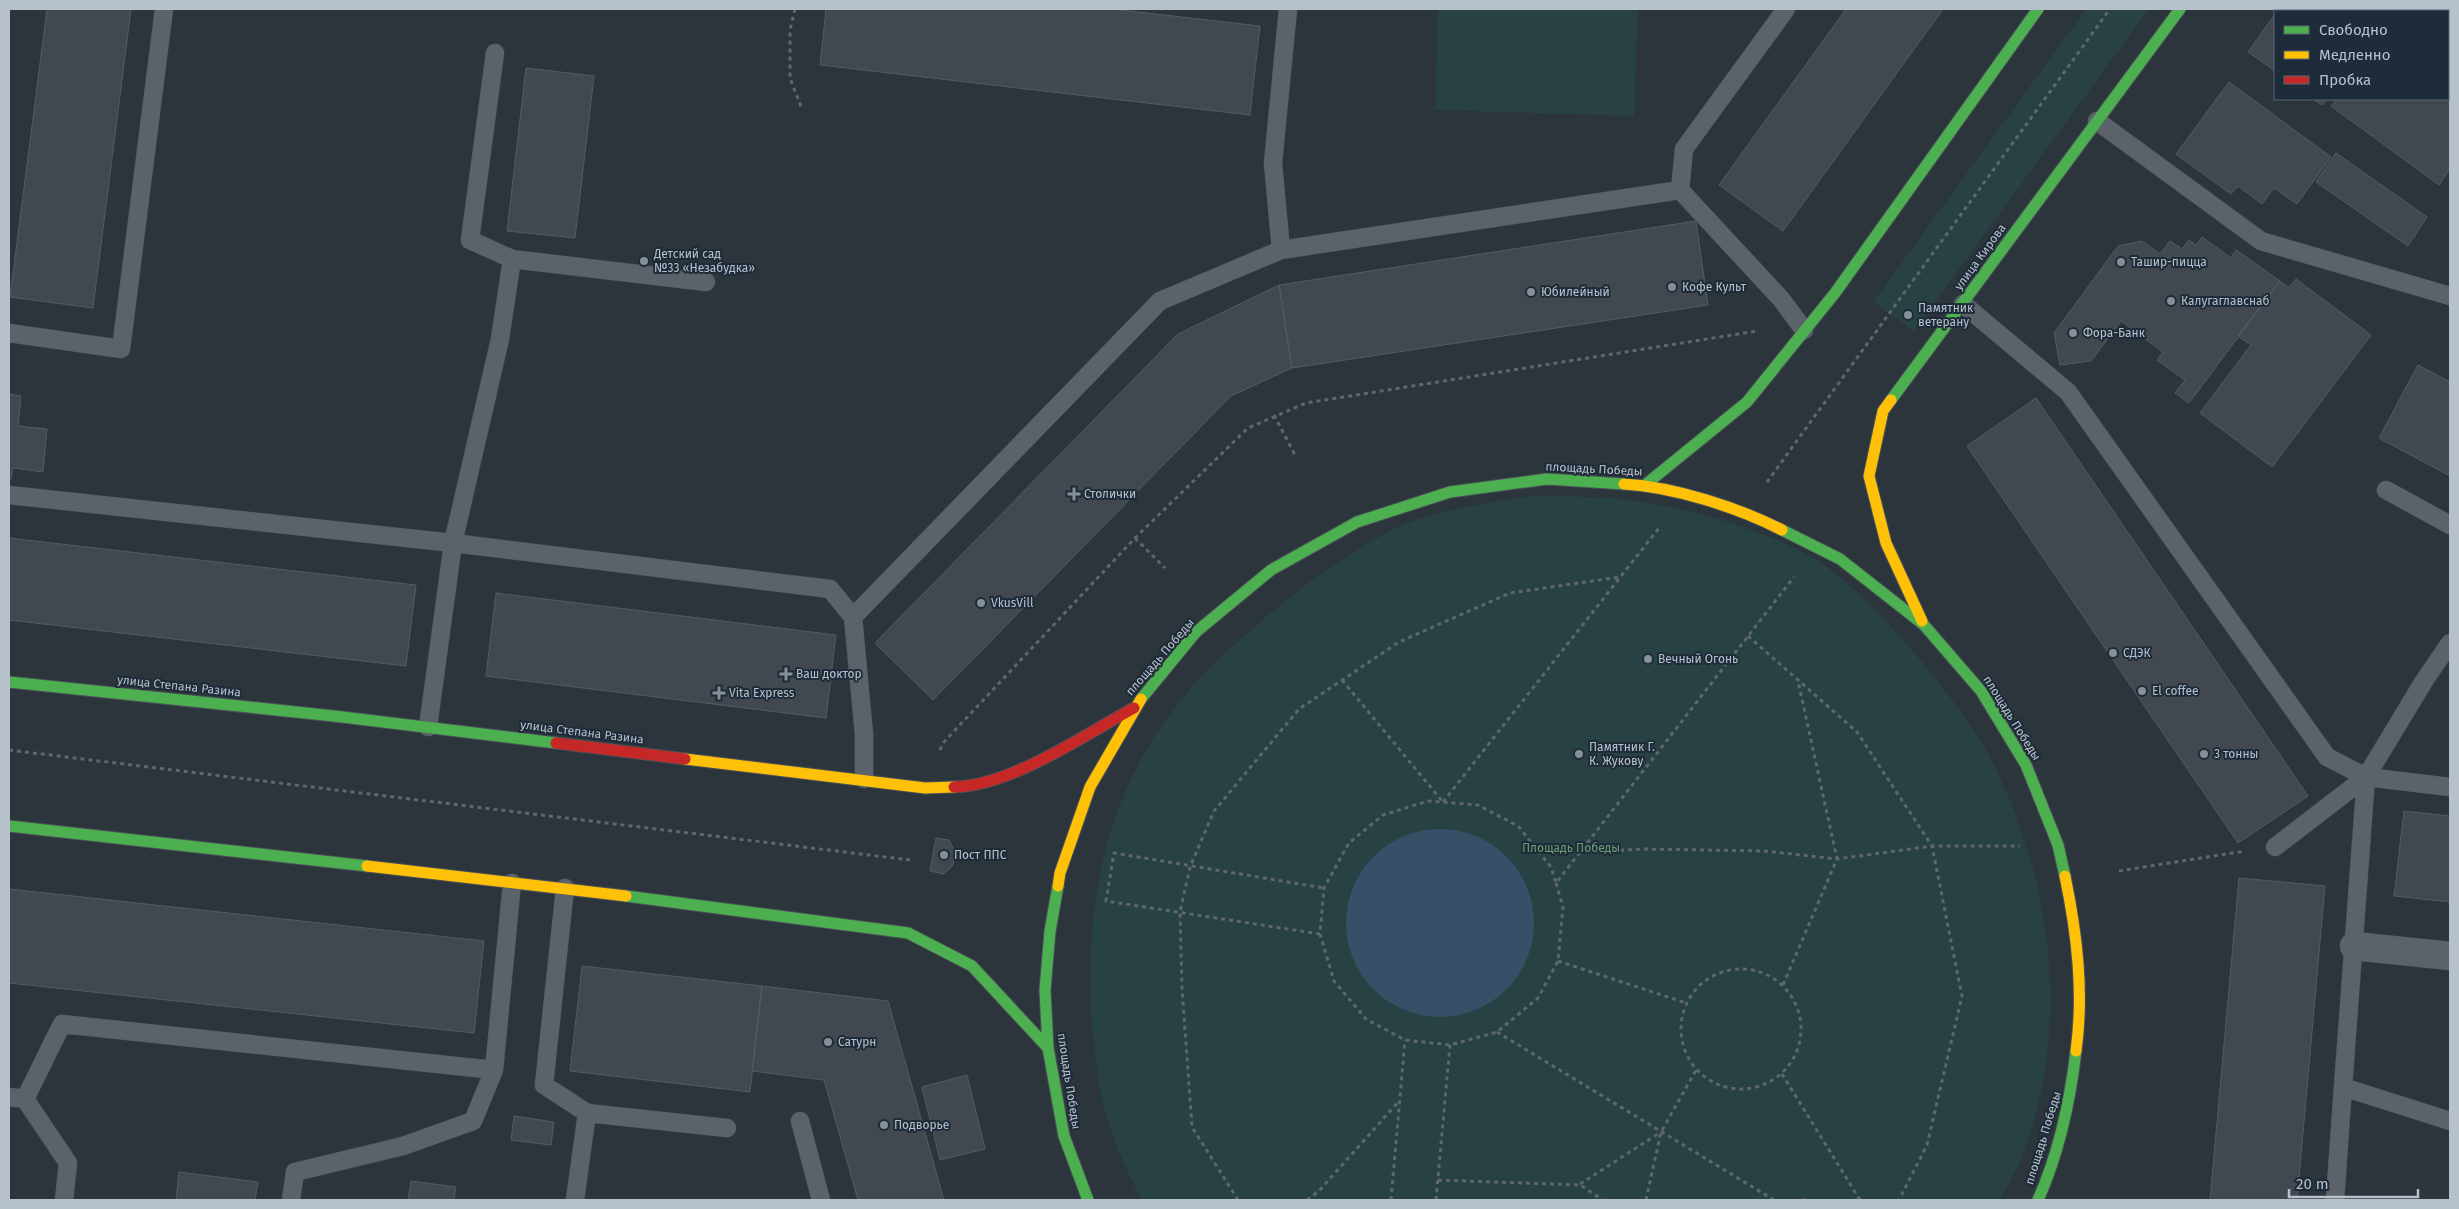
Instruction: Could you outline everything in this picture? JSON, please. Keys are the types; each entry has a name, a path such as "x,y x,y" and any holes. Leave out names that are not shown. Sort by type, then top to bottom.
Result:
{"main road":[{"path":"1645,485 1747,402 1835,293 2038,9"},
{"name":"улица Кирова","path":"1924,625 1886,543 1869,476 1883,412 1924,359 2180,9"},
{"name":"площадь Победы","path":"1088,1200 1064,1136 1048,1048 1045,990 1050,931 1060,873 1090,787 1134,708 1196,632 1271,570 1357,522 1450,492 1547,479 1645,485 1746,512 1840,559 1924,625 1981,691 2026,765 2058,846 2076,929 2081,1015 2070,1100 2046,1182 2038,1200"},
{"name":"улица Степана Разина","path":"9,682 428,727 864,779 925,788 969,786 1019,771 1134,708"},
{"path":"9,826 565,888 908,933 972,966 1048,1048"}],"street":[{"path":"2354,946 2450,956"}],"lane":[{"path":"9,333 121,348 164,9"},
{"path":"1281,250 1273,163 1288,9"},
{"path":"1786,9 1684,149 1680,190 1780,299 1804,330"},
{"path":"494,53 470,240 512,259 706,282"},
{"path":"2097,122 2261,240 2450,296"},
{"path":"853,617 1160,302 1281,250 1680,190"},
{"path":"428,727 453,543 500,339 512,259"},
{"path":"1963,304 2068,392 2327,757 2366,777 2450,787"},
{"path":"2386,490 2450,525"},
{"path":"9,495 453,543 830,590 853,617 864,734 864,779"},
{"path":"2276,847 2366,777 2424,682 2450,644"},
{"path":"2335,1200 2366,777"},
{"path":"291,1200 295,1172 403,1146 474,1121 494,1070 512,883"},
{"path":"565,888 544,1084 587,1113 728,1128"},
{"path":"64,1200 68,1163 17,1098 62,1024 494,1070"},
{"path":"2343,1086 2450,1121"},
{"path":"575,1200 587,1113"},
{"path":"800,1121 821,1200"}],"path":[{"path":"795,9 790,30 790,78 802,109"},
{"path":"1746,512 2110,9"},
{"path":"925,788 943,743 1136,538 1248,428 1274,415 1306,403 1757,331"},
{"path":"1274,415 1295,455"},
{"path":"1443,802 1662,525"},
{"path":"1136,538 1165,568"},
{"path":"1556,883 1797,573"},
{"path":"1238,1200 1192,1127 1182,988 1180,912 1190,867 1214,811 1299,709 1399,642 1510,593 1620,577"},
{"path":"1748,636 1857,732 1932,846 1962,996 1927,1145 1899,1200"},
{"path":"1342,680 1443,802"},
{"path":"1783,985 1837,860 1798,680"},
{"path":"9,750 910,860"},
{"path":"1428,801 1478,806 1518,826 1551,867 1556,883 1563,907 1558,960 1538,998 1497,1032 1450,1045 1405,1040 1366,1019 1334,981 1320,934 1324,888 1349,842 1383,815 1428,801"},
{"path":"1580,852 1644,849 1764,851 1837,860 1932,846 2058,846"},
{"path":"2119,871 2276,847"},
{"path":"1320,934 1106,901 1114,853 1324,888"},
{"path":"1558,960 1686,1003"},
{"path":"1749,968 1767,974 1783,985 1795,1000 1802,1020 1801,1040 1795,1058 1782,1074 1762,1087 1739,1090 1715,1085 1696,1070 1684,1050 1680,1026 1686,1003 1697,987 1712,976 1730,969 1749,968"},
{"path":"1497,1032 1774,1200"},
{"path":"1391,1200 1405,1040"},
{"path":"1436,1200 1450,1045"},
{"path":"1646,1200 1661,1132 1696,1070"},
{"path":"1782,1074 1860,1200"},
{"path":"1307,1200 1319,1191 1400,1101"},
{"path":"1580,1184 1661,1132"},
{"path":"1438,1180 1580,1184 1603,1200"},
{"path":"1803,1200 1808,1200"}],"green space":[{"path":"1438,9 1638,9 1634,116 1435,110"},
{"path":"2086,9 2149,9 1914,331 1873,302"},
{"name":"Площадь Победы","path":"1532,496 1618,499 1672,507 1753,530 1801,551 1834,572 1864,598 1918,657 1974,731 1990,757 2011,803 2028,851 2040,900 2048,950 2050,1000 2048,1050 2039,1100 2023,1156 2000,1200 1141,1200 1125,1166 1104,1108 1093,1037 1090,996 1093,916 1100,876 1109,837 1122,800 1139,763 1172,711 1212,666 1272,612 1344,558 1385,534 1425,517 1451,510"}],"water":[{"path":"1449,829 1458,830 1485,840 1507,856 1519,871 1527,887 1533,905 1533,941 1527,959 1519,975 1507,990 1492,1002 1476,1010 1458,1016 1431,1017 1422,1016 1395,1006 1380,996 1367,983 1357,968 1347,941 1346,914 1347,905 1357,878 1367,863 1380,850 1395,840 1422,830"}],"building":[{"path":"47,9 131,9 93,308 10,297"},
{"path":"826,9 1112,9 1260,26 1250,115 820,65"},
{"path":"1846,9 1943,9 1783,231 1719,185"},
{"path":"2279,9 2392,9 2391,10"},
{"path":"2430,9 2432,10 2402,10"},
{"path":"2274,15 2274,70 2248,52"},
{"path":"2450,24 2450,169 2439,185 2331,106 2336,100 2449,100"},
{"path":"526,68 594,76 575,238 507,231"},
{"path":"2229,82 2331,157 2297,204 2274,188 2262,204 2238,186 2231,194 2176,154"},
{"path":"2314,100 2326,100 2322,105"},
{"path":"2336,153 2427,217 2408,246 2316,182"},
{"path":"1696,221 1708,305 1292,368 1279,285"},
{"name":"Калугаглавснаб","path":"2202,237 2231,258 2236,250 2280,281 2189,403 2175,393 2185,380 2157,360 2163,352 2121,321 2091,361 2060,365 2054,333 2118,246 2142,241 2160,254 2170,241 2182,249 2189,240 2196,245"},
{"path":"2296,279 2371,335 2272,467 2200,413 2251,345 2238,336 2280,281 2289,288"},
{"path":"1279,285 1292,368 1231,396 933,700 875,643 1178,334"},
{"path":"2418,365 2450,382 2450,476 2379,438"},
{"path":"9,394 21,396 18,426 47,429 43,472 13,468 11,479 9,479"},
{"path":"2036,398 2308,796 2238,843 1967,446"},
{"path":"9,538 416,585 406,666 9,620"},
{"path":"496,593 836,635 826,718 486,676"},
{"path":"2404,811 2450,816 2450,902 2394,896"},
{"name":"Пост ППС","path":"936,838 949,840 955,852 953,865 944,874 930,871"},
{"path":"2239,878 2325,886 2297,1200 2210,1200"},
{"path":"9,889 484,941 474,1033 9,983"},
{"path":"582,966 762,986 750,1092 570,1071"},
{"path":"762,986 888,1001 944,1200 858,1200 824,1080 752,1071"},
{"path":"967,1075 985,1149 940,1160 922,1087"},
{"path":"514,1116 554,1122 551,1145 511,1140"},
{"path":"179,1172 258,1182 255,1200 176,1200"},
{"path":"411,1181 456,1187 454,1200 408,1200"}],"traffic: fast":[{"path":"1645,485 1747,402 1835,293 2038,9"},
{"path":"1891,400 2180,9"},
{"path":"1141,699 1196,632 1271,570 1357,522 1450,492 1547,479 1624,484"},
{"path":"1782,530 1840,559 1924,625 1981,691 2026,765 2058,845 2065,876"},
{"path":"9,682 334,716 556,743"},
{"path":"9,826 367,866"},
{"path":"1058,886 1050,931 1045,990 1048,1048 1064,1136 1088,1200"},
{"path":"626,896 908,933 972,966 1048,1048"},
{"path":"2038,1200 2052,1164 2063,1127 2076,1051"}],"traffic: slow":[{"path":"1891,400 1883,411 1869,476 1886,543 1922,621"},
{"path":"1624,484 1663,489 1705,500 1725,506 1782,530"},
{"path":"1058,886 1060,873 1090,787 1141,699"},
{"path":"685,759 925,788 954,787"},
{"path":"367,866 626,896"},
{"path":"2065,876 2078,963 2079,1007 2076,1051"}],"traffic: jam":[{"path":"954,787 976,784 1023,769 1070,745 1134,708"},
{"path":"556,743 685,759"}],"place":[{"name":"Детский сад №33 «Незабудка»","path":"644,261"},
{"name":"Ташир-пицца","path":"2121,262"},
{"name":"Кофе Культ","path":"1672,287"},
{"name":"Юбилейный","path":"1531,292"},
{"name":"Калугаглавснаб","path":"2171,301"},
{"name":"Памятник ветерану","path":"1908,315"},
{"name":"Фора-Банк","path":"2073,333"},
{"name":"Столички","path":"1074,494"},
{"name":"VkusVill","path":"981,603"},
{"name":"СДЭК","path":"2113,653"},
{"name":"Вечный Огонь","path":"1648,659"},
{"name":"Ваш доктор","path":"786,674"},
{"name":"El coffee","path":"2142,691"},
{"name":"Vita Express","path":"719,693"},
{"name":"Памятник Г. К. Жукову","path":"1579,754"},
{"name":"3 тонны","path":"2204,754"},
{"name":"Пост ППС","path":"944,855"},
{"name":"Сатурн","path":"828,1042"},
{"name":"Подворье","path":"884,1125"}]}
